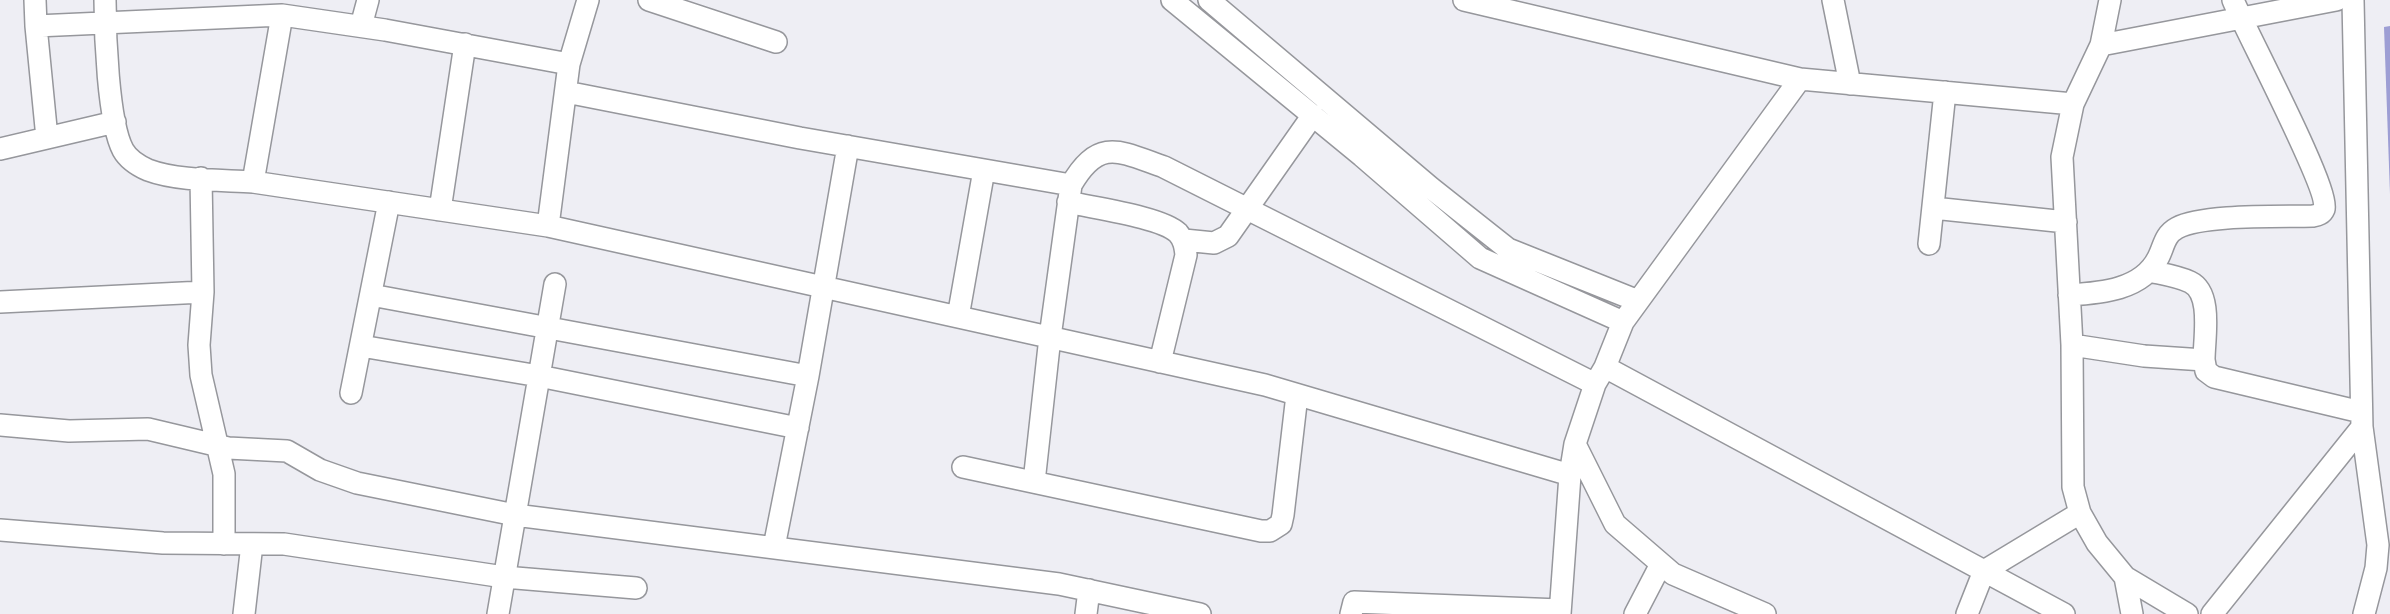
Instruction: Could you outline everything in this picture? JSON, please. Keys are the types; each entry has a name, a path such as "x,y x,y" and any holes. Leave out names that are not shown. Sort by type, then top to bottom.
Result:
{"street":[{"path":"35,0 47,138"},
{"path":"105,0 110,92 123,150 135,163 164,175 253,182 548,226 1265,385 1570,475"},
{"path":"361,26 368,0"},
{"path":"548,226 570,64 588,0"},
{"path":"650,0 776,42"},
{"path":"1172,0 1313,115 1480,258 1623,322"},
{"path":"1209,0 1431,188 1508,249 1638,301"},
{"path":"1464,0 1800,79 2073,104"},
{"path":"1833,0 1850,84"},
{"path":"2110,0 2101,45 2073,104 2062,156 2072,345 2073,487 2080,513 2097,543 2125,577 2187,614"},
{"path":"2101,45 2237,9 2336,0"},
{"path":"2353,0 2361,419 2378,545 2376,568 2364,614"},
{"path":"36,26 105,21 282,15 309,9 361,26 570,64"},
{"path":"2069,295 2116,290 2136,280 2157,262 2169,234 2187,224 2247,218 2313,216 2324,210 2324,202 2310,159 2237,9"},
{"path":"253,182 282,15"},
{"path":"440,210 465,44"},
{"path":"1351,614 1354,602 1560,612 1570,475 1575,444 1623,322 1800,79"},
{"path":"566,92 984,170 1070,193 1160,223 1176,231 1184,240 1186,255 1160,362"},
{"path":"1929,244 1945,92"},
{"path":"1184,240 1214,243 1228,236 1313,115"},
{"path":"0,149 115,122"},
{"path":"774,547 808,376 848,146"},
{"path":"1034,482 1050,337 1070,193 1082,167 1096,154 1126,153 1164,168 1600,376 2064,614"},
{"path":"958,317 984,170"},
{"path":"201,178 203,291 201,375 224,474 224,544"},
{"path":"351,393 390,202"},
{"path":"1933,208 2066,222"},
{"path":"2149,271 2189,281 2199,288 2205,303 2204,360 2206,371 2214,377 2361,419"},
{"path":"498,614 555,284"},
{"path":"0,302 203,291"},
{"path":"371,295 808,376"},
{"path":"2072,345 2144,356 2204,360"},
{"path":"361,346 539,376 798,428"},
{"path":"963,467 1270,531 1281,524 1283,515 1297,395"},
{"path":"2212,614 2361,419"},
{"path":"0,425 69,431 148,429 217,445 287,452 320,470 357,483 515,515 1059,584 1200,614"},
{"path":"1575,444 1615,524 1673,574 1765,614"},
{"path":"1968,614 1984,571 2080,513"},
{"path":"0,530 163,543 284,544 504,577 636,588"},
{"path":"244,614 252,544"},
{"path":"1635,614 1661,564"},
{"path":"2125,577 2132,614"},
{"path":"1086,614 1089,590"}],"water":[{"path":"2390,26 2390,194 2384,27"}]}
